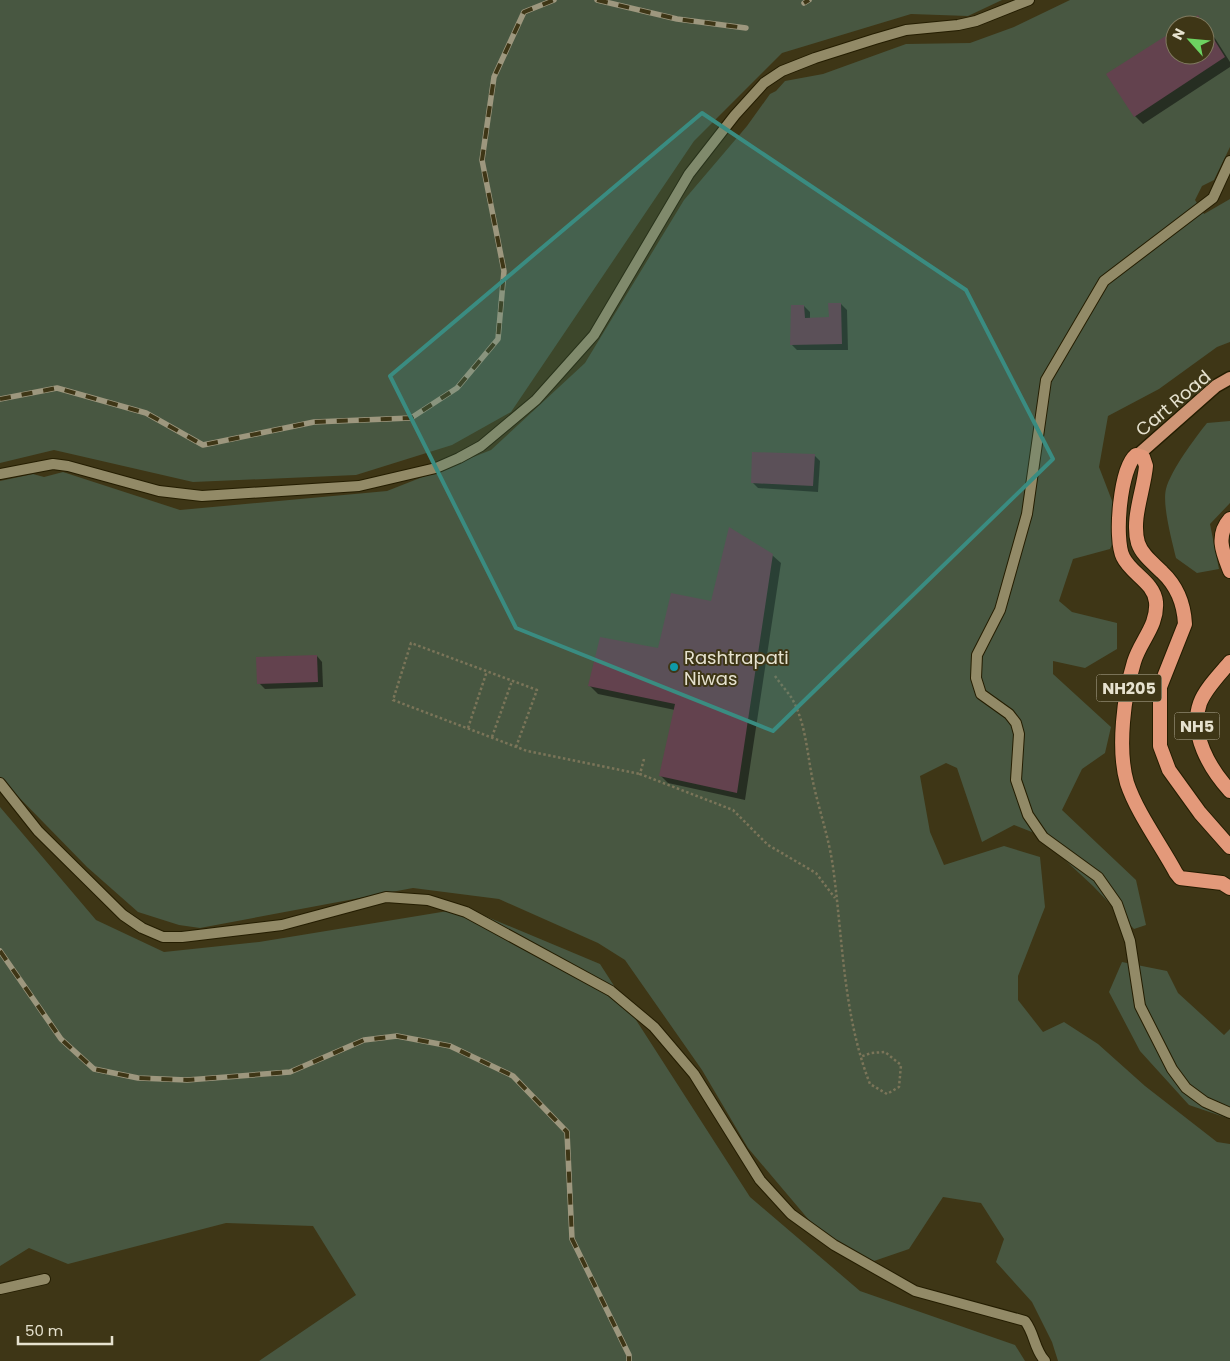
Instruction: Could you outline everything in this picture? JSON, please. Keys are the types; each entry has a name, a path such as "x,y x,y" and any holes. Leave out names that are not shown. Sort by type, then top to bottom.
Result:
{"highway":[{"name":"NH205","path":"1230,847 1200,813 1170,770 1160,746 1160,687 1185,624 1184,614 1172,583 1143,553 1138,542 1136,527 1146,466 1143,457 1138,454 1133,457 1130,464 1122,492 1120,549 1128,564 1151,588 1156,601 1154,619 1134,661 1126,703 1121,751 1127,782 1180,878 1222,883 1230,888"},
{"path":"1230,519 1220,543 1230,571"},
{"name":"NH5","path":"1230,662 1200,703 1197,727 1203,751 1230,791"}],"main road":[{"name":"Cart Road","path":"1138,454 1216,386 1230,378"}],"street":[{"path":"0,474 52,464 68,466 159,491 202,496 359,486 436,468 459,458 481,446 536,400 594,335 689,174 735,115 764,83 782,71 806,61 866,41 906,30 958,25 976,21 1029,0"},
{"path":"1230,161 1213,198 1104,281 1046,380 1027,514 1000,610 977,655 976,678 981,694 1009,714 1016,723 1019,734 1016,780 1028,815 1043,837 1098,877 1117,904 1130,941 1140,1006 1172,1069 1186,1088 1205,1102 1230,1113"},
{"path":"0,783 38,831 123,916 142,928 163,937 182,937 282,925 386,897 428,900 466,912 611,991 654,1027 694,1074 760,1180 791,1214 842,1250 915,1291 1026,1321 1030,1327 1038,1353 1045,1361"},
{"path":"0,1289 45,1279"}],"path":[{"path":"516,747 537,690 411,643 393,700 516,747 640,774 732,810 768,845 816,873 836,899"},
{"path":"468,728 487,671"},
{"path":"774,676 791,698 805,736 812,780 833,865 844,973 860,1057 870,1084 887,1094 899,1087 901,1065 885,1052 871,1053 860,1057"},
{"path":"492,738 512,680"},
{"path":"640,774 644,759"}],"highlighted area":[{"path":"702,113 966,290 1053,459 773,731 516,628 390,376"}],"green space":[{"path":"0,0 1002,0 968,16 911,14 782,53 694,141 511,412 452,445 356,475 193,482 54,450 0,463"},
{"path":"1070,0 1230,0 1230,147 1214,180 1202,186 1195,200 1204,214 1230,199 1230,342 1217,347 1159,389 1108,416 1099,467 1121,524 1110,549 1073,559 1059,601 1072,612 1117,623 1117,649 1085,668 1053,661 1053,674 1111,727 1105,753 1082,769 1062,810 1136,880 1146,925 1134,929 1093,886 1037,834 1014,825 982,842 957,768 946,763 920,776 930,832 944,865 1004,846 1040,857 1045,907 1018,976 1018,1000 1043,1032 1064,1022 1098,1044 1145,1086 1217,1142 1230,1144 1230,1361 1058,1361 1052,1342 1032,1302 996,1262 1004,1239 981,1203 943,1197 909,1249 874,1261 840,1251 814,1226 748,1148 702,1070 625,960 598,943 499,899 413,888 200,928 179,925 138,912 87,867 0,778 0,481 33,474 44,477 63,472 180,510 387,491 491,450 585,363 684,200 747,126 770,94 776,91 785,81 823,74 906,44 970,43 1014,27"},
{"path":"1230,421 1230,503 1210,524 1219,569 1197,573 1176,558 1166,513 1166,489 1178,464 1207,423"},
{"path":"0,807 96,920 164,952 259,942 466,908 600,964 750,1197 860,1291 1015,1345 1025,1361 259,1361 356,1295 313,1226 226,1223 68,1264 29,1248 0,1266"},
{"path":"1122,962 1167,971 1178,993 1224,1035 1230,1029 1230,1119 1189,1105 1140,1051 1109,992"}],"building":[{"path":"1165,36 1165,65 1213,65 1134,117 1106,74"},
{"path":"1215,41 1225,57 1215,64"},
{"path":"828,303 841,303 842,344 790,345 791,305 804,305 805,318 829,317"},
{"path":"752,452 815,454 813,486 751,483"},
{"name":"Rashtrapati Niwas","path":"729,527 773,554 737,793 659,776 675,704 588,686 600,637 658,648 671,593 711,601"},
{"path":"317,655 318,682 257,684 256,657"}],"railway":[{"path":"0,399 57,388 146,413 203,445 314,422 411,418 457,388 498,339 504,271 482,160 494,77 524,12 554,0"},
{"path":"597,0 677,19 746,28"},
{"path":"804,3 809,0"},
{"path":"0,951 61,1039 94,1069 138,1078 187,1080 290,1072 364,1040 397,1036 450,1046 513,1076 567,1132 572,1239 629,1355 629,1361"}],"place":[{"name":"Rashtrapati Niwas","path":"674,667"}]}
